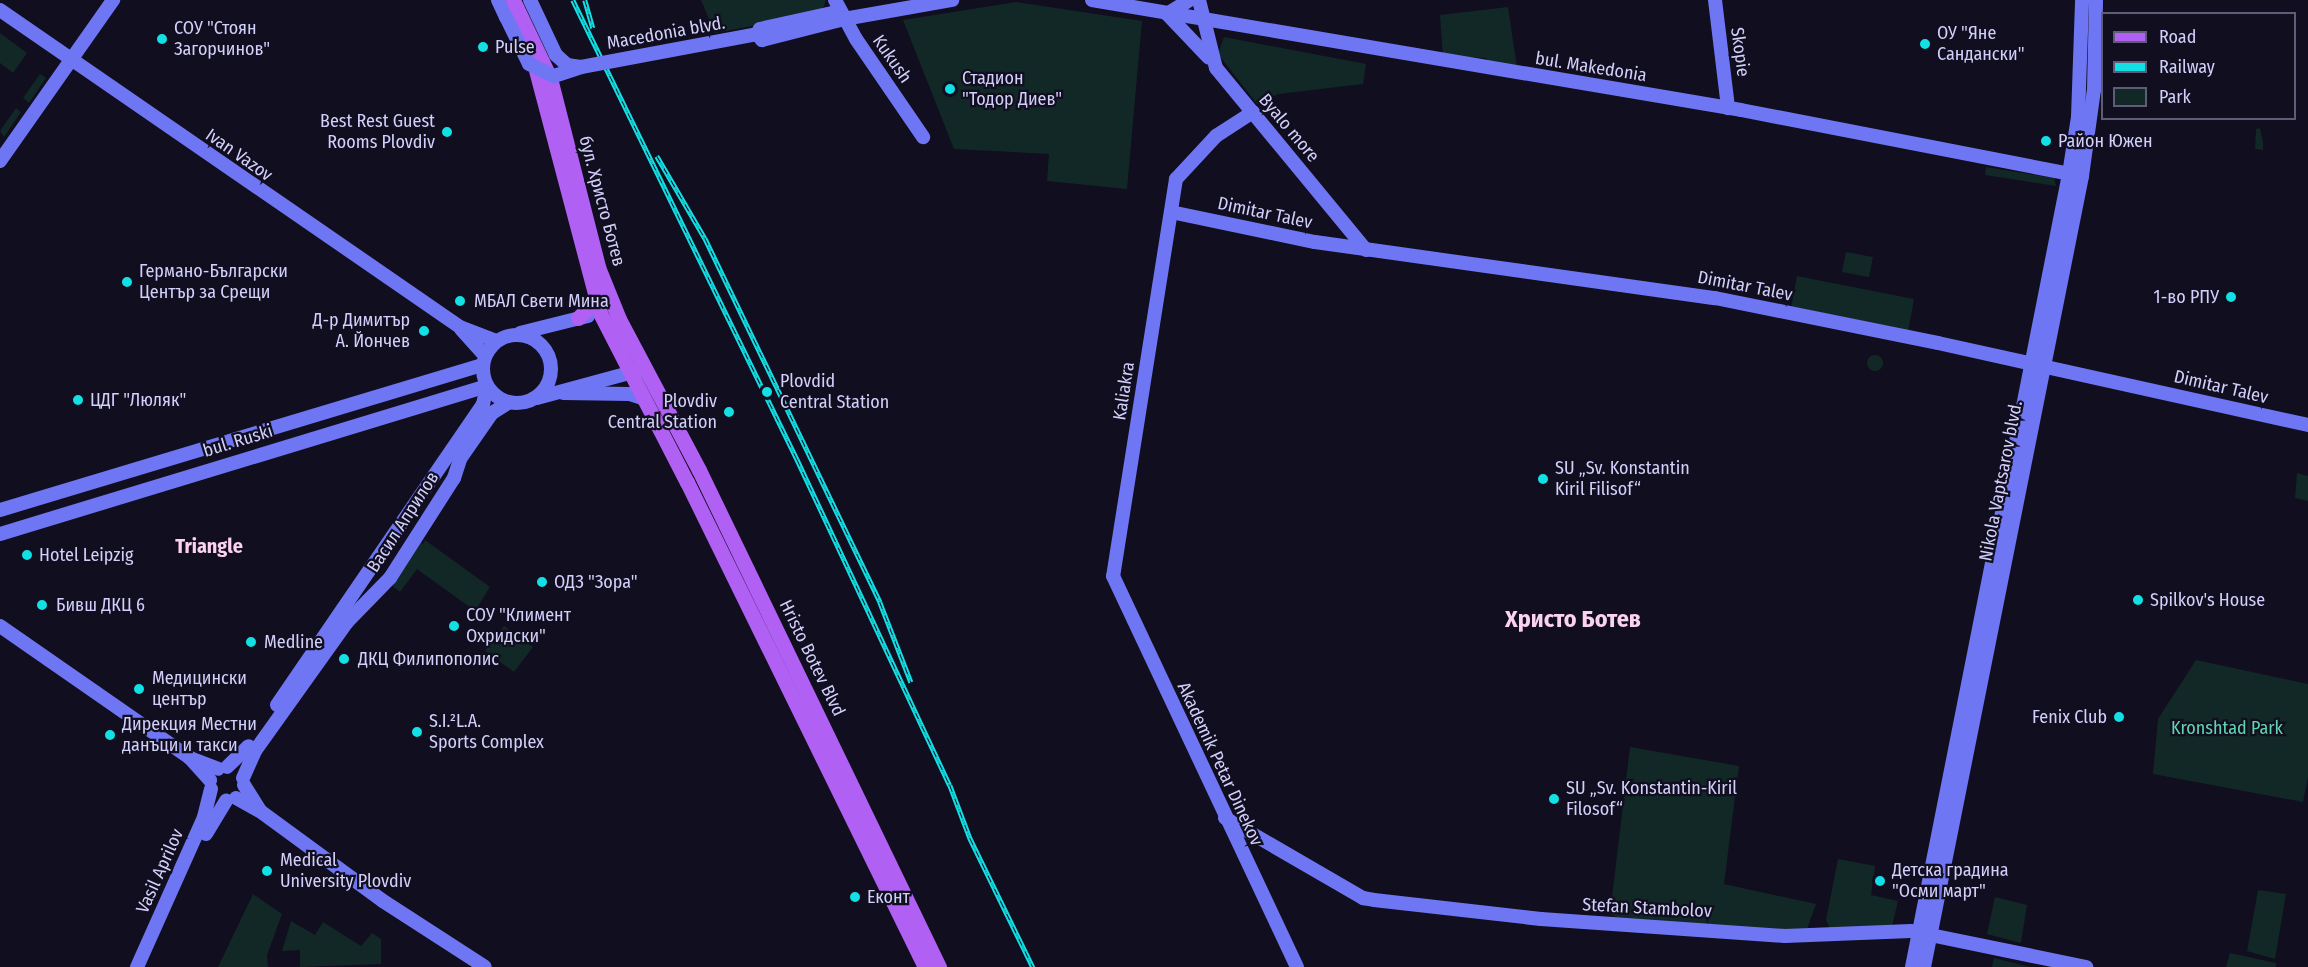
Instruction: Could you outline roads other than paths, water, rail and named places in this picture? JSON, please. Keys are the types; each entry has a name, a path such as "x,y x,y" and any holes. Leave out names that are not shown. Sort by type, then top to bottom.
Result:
{"main road":[{"path":"513,0 530,41 573,224 598,307 629,374"},
{"name":"бул. Христо Ботев","path":"530,41 550,78 598,267 619,319 647,368"},
{"path":"578,318 598,307"},
{"name":"Hristo Botev Blvd","path":"647,368 939,967"},
{"name":"Hristo Botev Blvd","path":"629,374 687,482 925,967"}],"street":[{"path":"0,160 113,0"},
{"name":"Macedonia blvd.","path":"498,0 524,58 533,68 560,76 581,67 757,34 762,40 844,19"},
{"name":"Kukush","path":"835,0 844,19 923,137"},
{"path":"844,19 952,0"},
{"name":"bul. Makedonia","path":"1092,0 1728,108 2075,175"},
{"path":"1189,0 1167,14 1190,35 1216,68"},
{"name":"Byalo more","path":"1199,0 1201,20 1216,68 1366,250"},
{"name":"Skopie","path":"1715,0 1728,108"},
{"name":"Nikola Vaptsarov blvd.","path":"2075,175 2082,0"},
{"name":"Nikola Vaptsarov blvd.","path":"1912,967 1923,933 2036,365 2094,90 2096,0"},
{"path":"531,2 556,55 567,65 581,67"},
{"name":"Ivan Vazov","path":"0,10 460,327 496,341"},
{"path":"1710,105 1727,88"},
{"name":"Kaliakra","path":"1113,576 1176,179 1216,136 1253,112"},
{"name":"Dimitar Talev","path":"1171,212 1366,250 1695,295 2036,365 2308,425"},
{"path":"598,307 619,319"},
{"path":"578,318 496,341 484,361 487,386 508,403 535,399 647,368"},
{"name":"Ivan Vazov","path":"460,327 484,361"},
{"path":"515,334 538,342 550,362 546,387 535,399"},
{"name":"bul. Ruski","path":"0,510 484,361"},
{"name":"bul. Ruski","path":"0,534 487,386"},
{"name":"Васил Априлов","path":"217,776 246,750 483,404 487,386"},
{"path":"558,392 630,394 642,398"},
{"name":"Васил Априлов","path":"231,800 244,781 248,761 347,622 390,578 442,499 460,459 492,412 508,403"},
{"name":"Akademik Petar Dinekov","path":"1113,576 1297,967"},
{"path":"0,626 217,776 244,781 260,811"},
{"path":"217,776 231,800 260,811 383,901 485,967"},
{"name":"Vasil Aprilov","path":"137,967 204,817 217,776"},
{"name":"Vasil Aprilov","path":"146,967 212,820 231,800"},
{"name":"Stefan Stambolov","path":"1225,818 1363,898 1374,900 1541,919 1785,936 1855,931 1923,933 2086,967"},
{"name":"Nikola Vaptsarov blvd.","path":"1923,933 1924,967"}],"railway":[{"path":"573,0 797,459 950,785 970,838 1033,967"},
{"path":"585,0 593,28"},
{"path":"657,156 705,238 880,602 911,682"}],"place":[{"name":"СОУ \"Стоян Загорчинов\"","path":"162,39"},
{"name":"ОУ \"Яне Сандански\"","path":"1925,44"},
{"name":"Pulse","path":"483,47"},
{"name":"Стадион \"Тодор Диев\"","path":"950,89"},
{"name":"Best Rest Guest Rooms Plovdiv","path":"447,132"},
{"name":"Район Южен","path":"2046,141"},
{"name":"Германо-Български Център за Срещи","path":"127,282"},
{"name":"1-во РПУ","path":"2231,297"},
{"name":"МБАЛ Свети Мина","path":"460,301"},
{"name":"Д-р Димитър А. Йончев","path":"424,331"},
{"name":"Plovdid Central Station","path":"767,392"},
{"name":"ЦДГ \"Люляк\"","path":"78,400"},
{"name":"Plovdiv Central Station","path":"729,412"},
{"name":"SU „Sv. Konstantin Kiril Filisof“","path":"1543,479"},
{"name":"Hotel Leipzig","path":"27,555"},
{"name":"ОДЗ \"Зора\"","path":"542,582"},
{"name":"Spilkov's House","path":"2138,600"},
{"name":"Бивш ДКЦ 6","path":"42,605"},
{"name":"СОУ \"Климент Охридски\"","path":"454,626"},
{"name":"Medline","path":"251,642"},
{"name":"ДКЦ Филипополис","path":"344,659"},
{"name":"Медицински център","path":"139,689"},
{"name":"Fenix Club","path":"2119,717"},
{"name":"S.I.²L.A. Sports Complex","path":"417,732"},
{"name":"Дирекция Местни данъци и такси","path":"110,735"},
{"name":"SU „Sv. Konstantin-Kiril Filosof“","path":"1554,799"},
{"name":"Medical University Plovdiv","path":"267,871"},
{"name":"Детска градина \"Осми март\"","path":"1880,881"},
{"name":"Еконт","path":"855,897"}],"district":[{"name":"Triangle","path":"209,546"},
{"name":"Христо Ботев","path":"1573,620"}],"park label":[{"name":"Kronshtad Park","path":"2227,728"}]}
